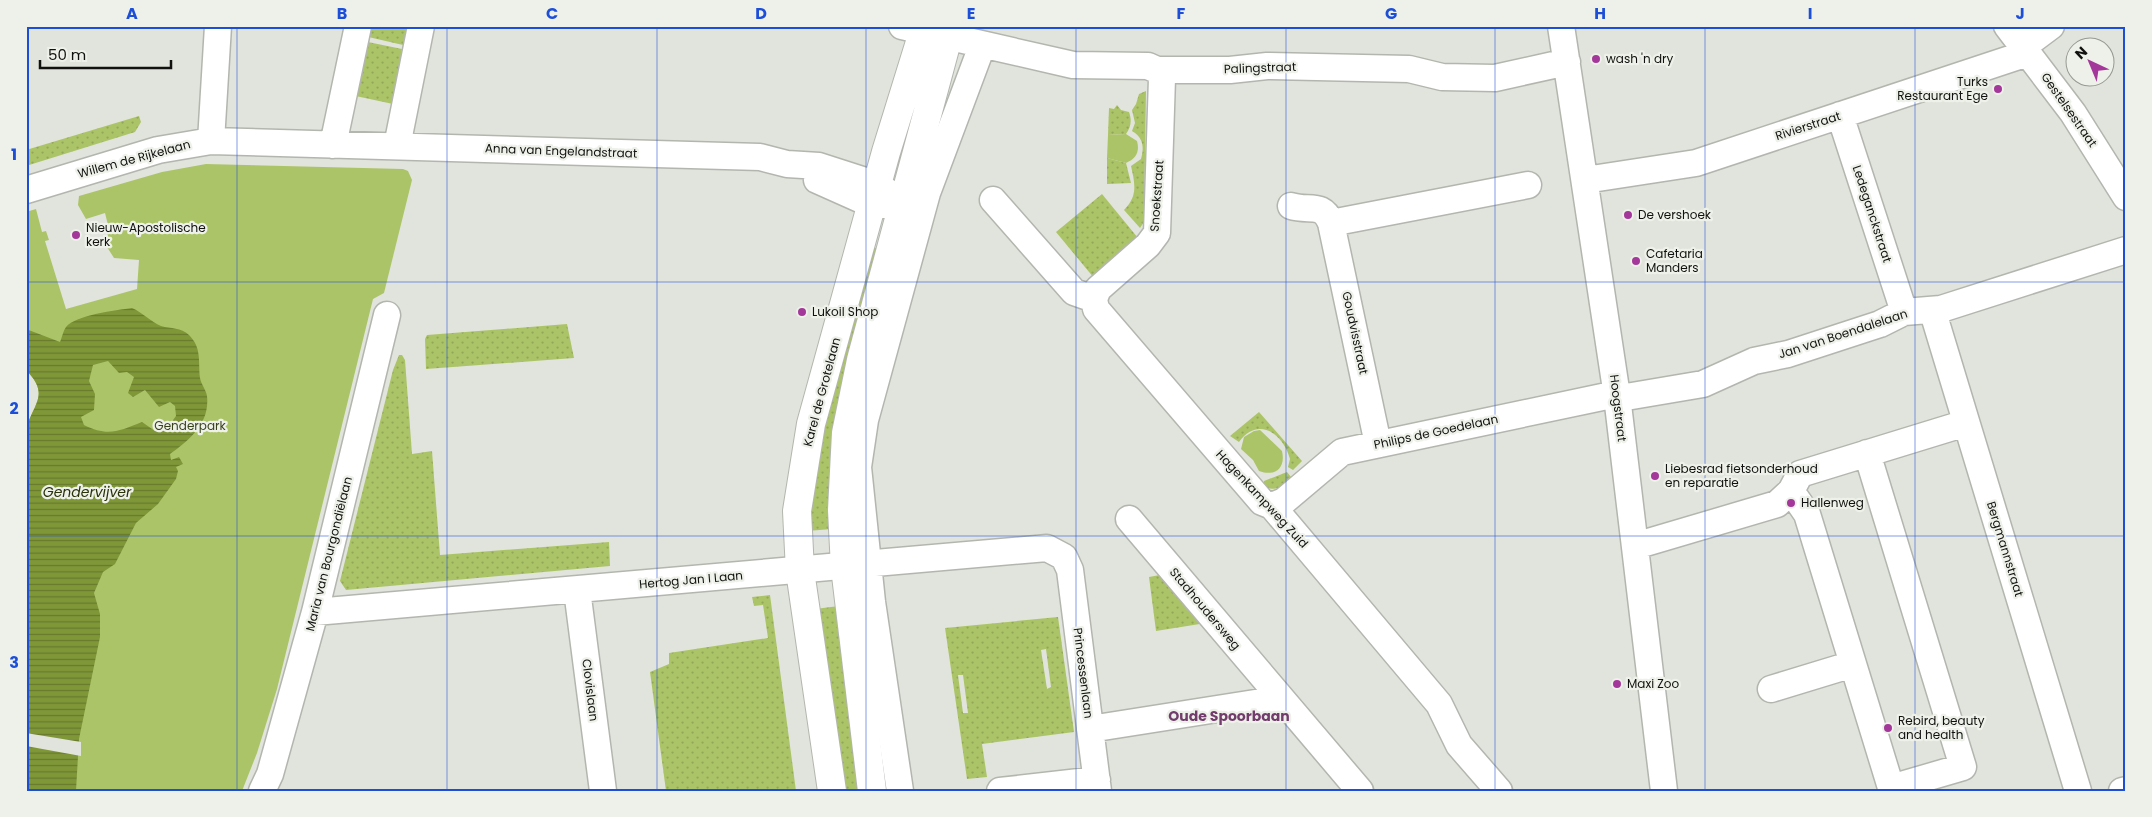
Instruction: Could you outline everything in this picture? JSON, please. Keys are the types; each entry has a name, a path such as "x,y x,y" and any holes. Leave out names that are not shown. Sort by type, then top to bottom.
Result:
{"main road":[{"name":"Karel de Grotelaan","path":"832,791 800,571 797,511 811,424 876,195 917,28"},
{"path":"872,791 857,566 842,510 846,434 861,360 904,204 916,151 950,32"}],"street":[{"path":"210,141 218,26"},
{"path":"333,145 358,26"},
{"path":"396,146 421,26"},
{"name":"Hoogstraat","path":"1561,26 1617,396 1664,791"},
{"name":"Gestelsestraat","path":"2008,26 2073,113 2126,197"},
{"path":"2025,50 2051,26"},
{"name":"Palingstraat","path":"917,28 950,32 982,46 1074,65 1148,66 1157,70 1230,70 1267,66 1390,68 1409,69 1442,77 1495,78 1567,62"},
{"path":"900,791 857,566 857,475 864,420 927,193 982,46"},
{"name":"Rivierstraat","path":"1585,180 1696,163 2025,50"},
{"name":"Snoekstraat","path":"1094,299 1098,289 1152,241 1157,233 1162,78 1157,70"},
{"name":"Ledeganckstraat","path":"1840,115 1904,312"},
{"name":"Willem de Rijkelaan","path":"26,190 158,150 210,141 333,145"},
{"name":"Anna van Engelandstraat","path":"333,145 760,158 788,164 819,166 876,195 904,204"},
{"path":"1291,206 1320,208 1327,213 1331,223 1528,185"},
{"path":"993,200 1074,292 1094,299"},
{"name":"Goudvisstraat","path":"1331,223 1378,444"},
{"name":"Jan van Boendalelaan","path":"1617,396 1626,397 1703,384 1754,361 1797,351 1880,324 1904,312 1941,308 2126,250"},
{"name":"Hagenkampweg Zuid","path":"1094,299 1096,309 1262,502 1272,506 1439,704 1459,745 1499,791"},
{"name":"Bergmannstraat","path":"1941,308 1935,319 2078,791"},
{"name":"Maria van Bourgondiëlaan","path":"262,791 270,774 315,612 387,315"},
{"name":"Philips de Goedelaan","path":"1272,506 1284,501 1342,452 1607,396 1617,396"},
{"path":"1635,546 1777,504 1791,491 1800,474 1966,423"},
{"path":"1791,491 1807,514 1892,789 1963,767 1867,453"},
{"name":"Stadhoudersweg","path":"1129,519 1360,791"},
{"name":"Hertog Jan I Laan","path":"315,612 1047,548 1064,557"},
{"name":"Princessenlaan","path":"1064,557 1070,570 1097,785"},
{"name":"Clovislaan","path":"577,590 603,791"},
{"path":"1771,689 1853,664"},
{"path":"1090,729 1281,699"},
{"path":"1000,791 1097,785"},
{"path":"2122,791 2126,790"}],"green space":[{"path":"366,26 409,26 403,45 364,36"},
{"path":"363,41 402,49 401,54 403,54 393,104 351,95"},
{"path":"1146,91 1144,222 1140,228 1124,210 1132,200 1134,190 1131,166 1141,159 1143,151 1141,140 1132,131 1135,123 1132,110 1139,94"},
{"path":"1117,105 1121,110 1129,112 1130,126 1126,134 1108,135 1109,108 1114,109"},
{"path":"139,116 141,122 135,132 26,166 26,150"},
{"path":"1126,134 1137,141 1138,149 1135,157 1126,163 1107,158 1108,135"},
{"path":"1107,158 1126,163 1131,183 1107,184"},
{"name":"Genderpark","path":"206,164 403,169 408,171 412,180 384,293 373,299 277,689 257,753 242,791 26,791 26,427 37,403 39,391 33,378 26,370 26,212 36,209 42,232 46,231 49,240 45,241 66,309 137,289 139,260 114,258 107,247 108,225 105,213 86,219 78,205 79,196 162,172"},
{"path":"1102,194 1138,238 1094,278 1056,232"},
{"path":"869,246 886,251 832,529 807,531 810,482"},
{"path":"567,324 574,358 426,369 425,339 427,335"},
{"path":"399,355 402,355 405,360 412,454 432,451 440,555 609,542 610,566 346,590 340,581 393,370"},
{"path":"1259,412 1302,461 1293,470 1288,467 1290,459 1287,450 1276,435 1269,431 1262,429 1254,430 1246,434 1239,442 1230,436"},
{"path":"1260,430 1282,451 1281,466 1274,472 1265,473 1259,471 1253,460 1241,449 1244,437"},
{"path":"1287,472 1291,477 1284,486 1272,489 1264,486 1264,481"},
{"path":"1165,574 1206,623 1156,631 1149,577"},
{"path":"770,595 796,791 666,791 650,672 669,664 669,653 768,638 763,605 754,606 752,597"},
{"path":"839,606 863,791 844,791 815,609"},
{"path":"1058,617 1074,732 982,744 987,777 967,779 945,628","holes":["1046,649 1051,687 1047,689 1041,650","958,675 963,675 968,713 963,713"]}],"water":[{"name":"Gendervijver","path":"132,308 161,326 183,331 193,340 198,350 199,372 207,396 207,406 202,423 197,430 185,443 170,454 171,460 179,457 183,464 176,467 178,471 176,479 158,504 136,523 115,564 103,572 94,593 100,614 100,637 79,739 76,791 26,791 26,427 37,403 39,391 33,378 26,370 26,329 60,342 66,327 78,319","holes":["108,361 119,373 127,372 134,377 128,393 133,397 145,390 159,407 170,402 175,406 176,416 165,431 155,431 142,422 127,428 107,432 84,425 81,417 94,410 95,394 89,381 93,365"]}],"pier":[{"path":"26,733 81,742 81,756 26,746"}],"place":[{"name":"wash 'n dry","path":"1596,59"},
{"name":"Turks Restaurant Ege","path":"1998,89"},
{"name":"De vershoek","path":"1628,215"},
{"name":"Nieuw-Apostolische kerk","path":"76,235"},
{"name":"Cafetaria Manders","path":"1636,261"},
{"name":"Lukoil Shop","path":"802,312"},
{"name":"Liebesrad fietsonderhoud en reparatie","path":"1655,476"},
{"name":"Hallenweg","path":"1791,503"},
{"name":"Maxi Zoo","path":"1617,684"},
{"name":"Rebird, beauty and health","path":"1888,728"}],"district":[{"name":"Oude Spoorbaan","path":"1229,716"}]}
